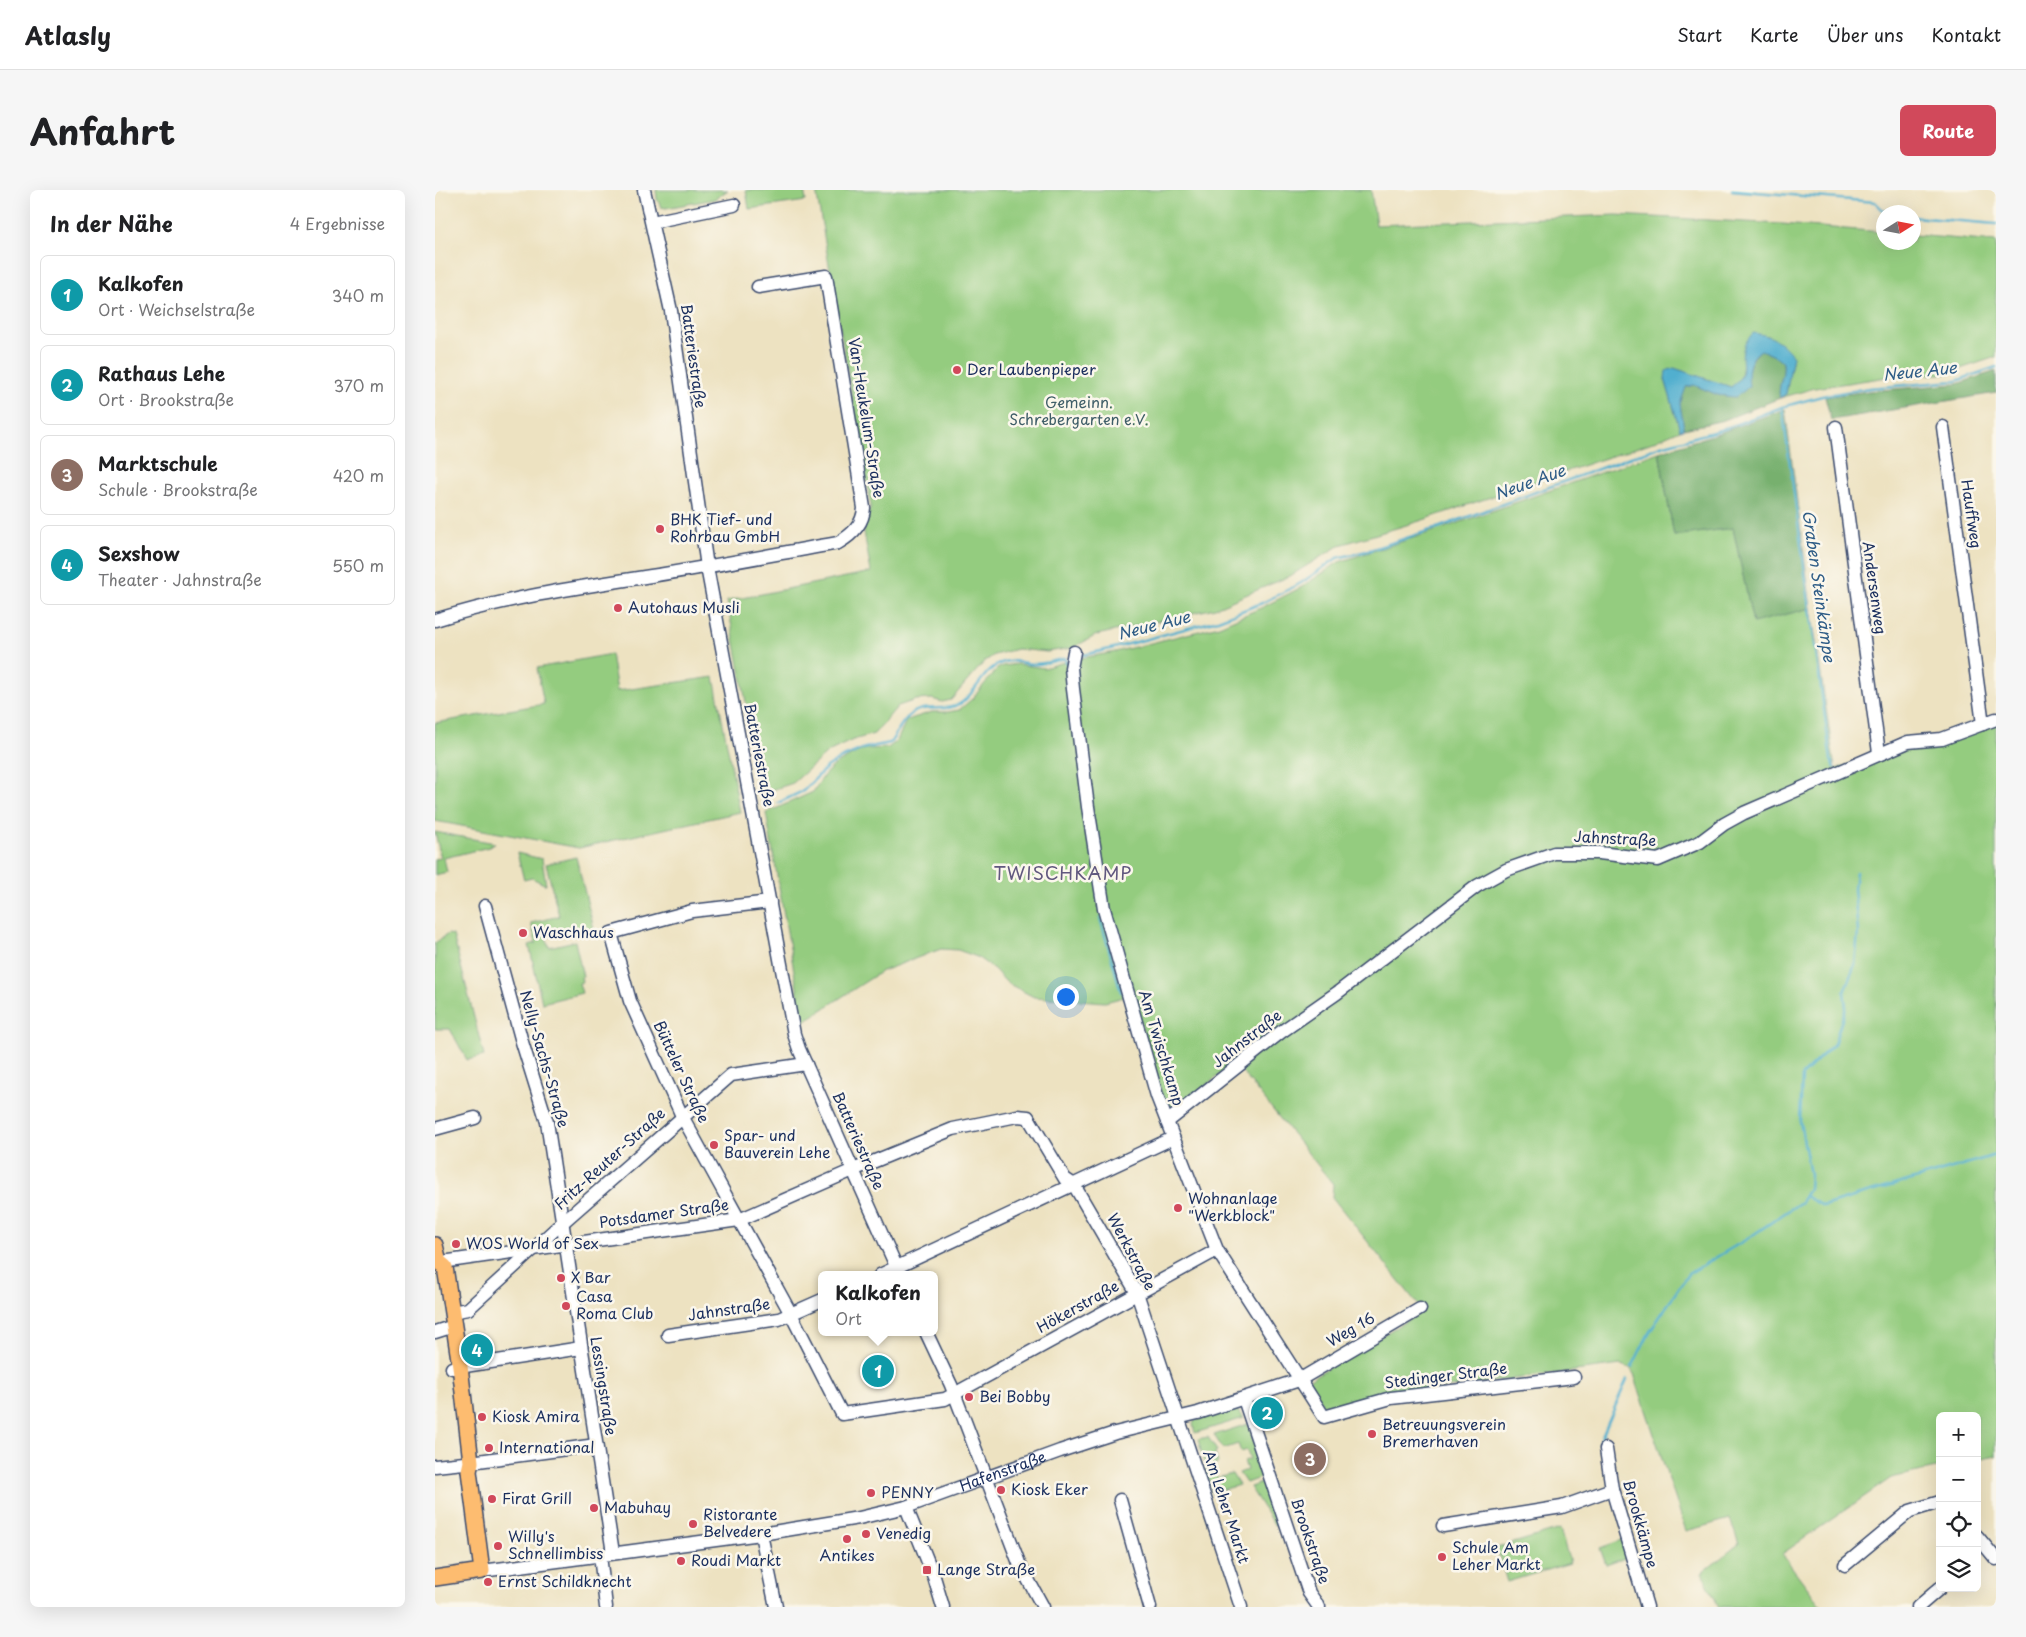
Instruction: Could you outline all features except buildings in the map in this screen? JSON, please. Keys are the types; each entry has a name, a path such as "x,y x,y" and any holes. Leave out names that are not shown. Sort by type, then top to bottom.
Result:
{"main road":[{"path":"435,1245 436,1268 456,1367 483,1570"},
{"name":"Hafenstraße","path":"435,1578 483,1570"}],"street":[{"name":"Batteriestraße","path":"644,190 671,311 707,567 794,1034 898,1271"},
{"path":"652,222 734,205"},
{"name":"Van-Heukelum-Straße","path":"435,620 569,589 707,567 838,543 855,531 864,514 864,505 826,276 759,287"},
{"name":"Andersenweg","path":"1836,427 1879,753"},
{"name":"Hauffweg","path":"1943,427 1983,724"},
{"name":"Am Twischkamp","path":"1074,652 1071,668 1073,689 1088,807 1104,910 1157,1096 1217,1250 1324,1417"},
{"name":"Jahnstraße","path":"1167,1122 1281,1032 1337,993 1477,886 1506,870 1554,853 1599,853 1658,860 1700,842 1744,812 1879,753 1908,742 1934,741 1996,719"},
{"name":"Bütteler Straße","path":"770,902 692,912 611,933 630,1001 682,1116 791,1314 842,1414"},
{"name":"Nelly-Sachs-Straße","path":"485,906 522,1042 547,1122 562,1223"},
{"name":"Fritz-Reuter-Straße","path":"447,1325 468,1309 682,1116 731,1075 806,1064"},
{"name":"Potsdamer Straße","path":"437,1263 739,1220 953,1129 1017,1116 1028,1117"},
{"name":"Werkstraße","path":"1028,1117 1065,1179 1074,1184 1137,1293 1179,1418"},
{"path":"435,1128 475,1118"},
{"path":"898,1271 1074,1184 1173,1138"},
{"name":"Lessingstraße","path":"562,1223 596,1445 607,1554 606,1607"},
{"name":"Hökerstraße","path":"842,1414 945,1399 1217,1250"},
{"name":"Jahnstraße","path":"668,1336 779,1319 818,1302"},
{"name":"Weg 16","path":"1299,1380 1419,1309"},
{"path":"928,1336 954,1394 1019,1563 1043,1607"},
{"path":"456,1367 581,1348"},
{"name":"Stedinger Straße","path":"1324,1417 1391,1398 1574,1377"},
{"name":"Hafenstraße","path":"483,1570 761,1534 859,1518 906,1507 1060,1451 1244,1399 1299,1380"},
{"name":"Brookstraße","path":"1244,1399 1309,1593 1319,1607"},
{"name":"Am Leher Markt","path":"1179,1418 1241,1607"},
{"path":"435,1466 468,1465 596,1445"},
{"name":"Brookkämpe","path":"1606,1449 1612,1490 1647,1607"},
{"path":"1443,1526 1562,1507 1612,1490"},
{"path":"1120,1500 1150,1607"},
{"path":"1845,1565 1910,1511 1936,1503"},
{"path":"906,1507 934,1577 943,1607"},
{"path":"761,1534 776,1607"},
{"path":"1982,1551 1996,1560"},
{"path":"1918,1607 1936,1591"}],"green space":[{"path":"656,190 728,190 715,199 666,208 661,207 657,199"},
{"path":"746,190 804,190 806,201 749,209"},
{"name":"Gemeinn. Schrebergarten e.V.","path":"816,190 1371,190 1376,225 1616,215 1876,231 1876,250 1921,250 1921,236 1996,242 1996,357 1945,374 1900,375 1815,388 1780,398 1786,394 1793,356 1767,335 1746,360 1740,378 1731,387 1674,368 1665,379 1680,430 1650,443 1423,520 1340,545 1290,576 1215,608 1097,635 1072,648 1047,652 1017,649 994,655 984,662 951,700 942,702 932,699 916,700 898,706 874,734 853,740 828,752 793,783 763,793 727,601 871,572 864,532 866,518 871,506"},
{"path":"1761,350 1777,357 1783,362 1779,390 1780,398 1724,420 1684,429 1680,404 1686,387 1694,385 1718,395 1735,397 1748,386 1750,366"},
{"path":"1996,371 1996,393 1831,420 1825,397 1869,391 1957,384"},
{"path":"1785,409 1811,608 1753,623 1733,528 1674,536 1659,452"},
{"path":"1659,452 1674,536 1733,528 1753,622 1811,608 1835,769 1996,723 1996,1456 1981,1459 1981,1412 1936,1412 1936,1468 1891,1478 1782,1554 1822,1607 1719,1607 1702,1573 1739,1544 1730,1519 1686,1531 1634,1374 1630,1368 1621,1365 1374,1397 1326,1411 1308,1380 1423,1311 1332,1197 1333,1184 1235,1063 1172,1112 1161,1092 1132,995 1105,1002 1034,997 1007,983 994,969 977,957 958,950 941,949 882,971 803,1022 766,813 813,792 825,774 836,764 856,753 866,749 888,748 897,741 906,721 932,712 959,710 972,699 997,669 1003,666 1018,664 1044,668 1075,659 1111,653 1219,626 1263,607 1302,587 1339,562 1441,529"},
{"path":"611,654 617,691 714,677 740,812 579,848 435,821 435,723 544,704 537,668"},
{"path":"435,832 495,843 489,847 444,858 447,872 435,875 435,859 441,858"},
{"path":"517,853 542,859 546,885 532,878 524,880"},
{"path":"576,857 594,929 563,936 562,933 546,937 549,947 575,941 583,977 581,977 582,982 579,983 582,993 542,1003 529,945 536,943 531,923 559,916 546,864"},
{"path":"448,934 453,935 484,1056 467,1060 450,1029 435,1029 435,943"},
{"path":"1231,1409 1239,1412 1244,1418 1195,1433 1194,1421"},
{"path":"1248,1424 1265,1476 1246,1483 1239,1473 1247,1470 1244,1461 1250,1459 1247,1450 1241,1452 1238,1444 1223,1449 1214,1435"},
{"path":"1208,1437 1217,1451 1215,1452 1218,1463 1213,1465 1217,1478 1232,1474 1239,1485 1212,1493 1198,1439"},
{"path":"1267,1481 1281,1523 1274,1525 1250,1487"},
{"path":"1560,1529 1570,1563 1507,1582 1497,1548"},
{"path":"1622,1540 1628,1557 1606,1565 1600,1548"}],"water":[{"path":"1753,333 1776,340 1793,356 1786,394 1780,398 1779,390 1783,362 1777,357 1761,350 1753,357 1749,366 1749,386 1735,397 1718,395 1694,385 1686,387 1680,404 1684,429 1680,430 1665,379 1666,371 1674,368 1731,387 1741,377 1744,347 1746,341"}],"waterway":[{"path":"1732,190 1875,202 1878,205"},
{"path":"1921,218 1996,224"},
{"name":"Neue Aue","path":"1083,655 1218,620 1262,603 1301,583 1337,558 1367,551 1440,527 1661,446 1724,429 1782,407 1822,396 1869,388 1956,381 1996,367"},
{"name":"Graben Steinkämpe","path":"1782,407 1831,760 1834,767"},
{"name":"Neue Aue","path":"778,803 803,791 827,767 841,758 865,748 890,743 904,721 916,711 929,708 949,708 961,703 971,694 984,676 1001,663 1014,661 1039,664 1065,658 1066,663"},
{"name":"Graben Steinkämpe","path":"1856,872 1854,889 1858,932 1855,964 1844,992 1846,1007 1834,1044 1802,1075 1800,1122 1810,1174 1809,1188 1805,1196 1823,1206 1996,1155"},
{"path":"1100,918 1121,992"},
{"path":"1632,1367 1649,1333 1688,1274 1747,1239 1801,1202 1805,1196"},
{"path":"1599,1444 1627,1379"}],"place":[{"name":"Der Laubenpieper","path":"957,370"},
{"name":"BHK Tief- und Rohrbau GmbH","path":"660,529"},
{"name":"Autohaus Musli","path":"618,608"},
{"name":"Waschhaus","path":"523,933"},
{"name":"Spar- und Bauverein Lehe","path":"714,1145"},
{"name":"Wohnanlage \"Werkblock\"","path":"1178,1208"},
{"name":"WOS World of Sex","path":"456,1244"},
{"name":"X Bar","path":"561,1278"},
{"name":"Casa Roma Club","path":"566,1306"},
{"name":"Sexshow","path":"477,1350"},
{"name":"Kalkofen","path":"878,1371"},
{"name":"Bei Bobby","path":"969,1397"},
{"name":"Rathaus Lehe","path":"1267,1413"},
{"name":"Kiosk Amira","path":"482,1417"},
{"name":"Betreuungsverein Bremerhaven","path":"1372,1434"},
{"name":"International","path":"489,1448"},
{"name":"Marktschule","path":"1310,1459"},
{"name":"Kiosk Eker","path":"1001,1490"},
{"name":"PENNY","path":"871,1493"},
{"name":"Firat Grill","path":"492,1499"},
{"name":"Mabuhay","path":"594,1508"},
{"name":"Ristorante Belvedere","path":"693,1524"},
{"name":"Venedig","path":"866,1534"},
{"name":"Antikes","path":"847,1539"},
{"name":"Willy's Schnellimbiss","path":"498,1546"},
{"name":"Schule Am Leher Markt","path":"1442,1557"},
{"name":"Roudi Markt","path":"681,1561"},
{"name":"Lange Straße","path":"927,1570"},
{"name":"Ernst Schildknecht","path":"488,1582"}],"district":[{"name":"TWISCHKAMP","path":"1063,874"}]}
